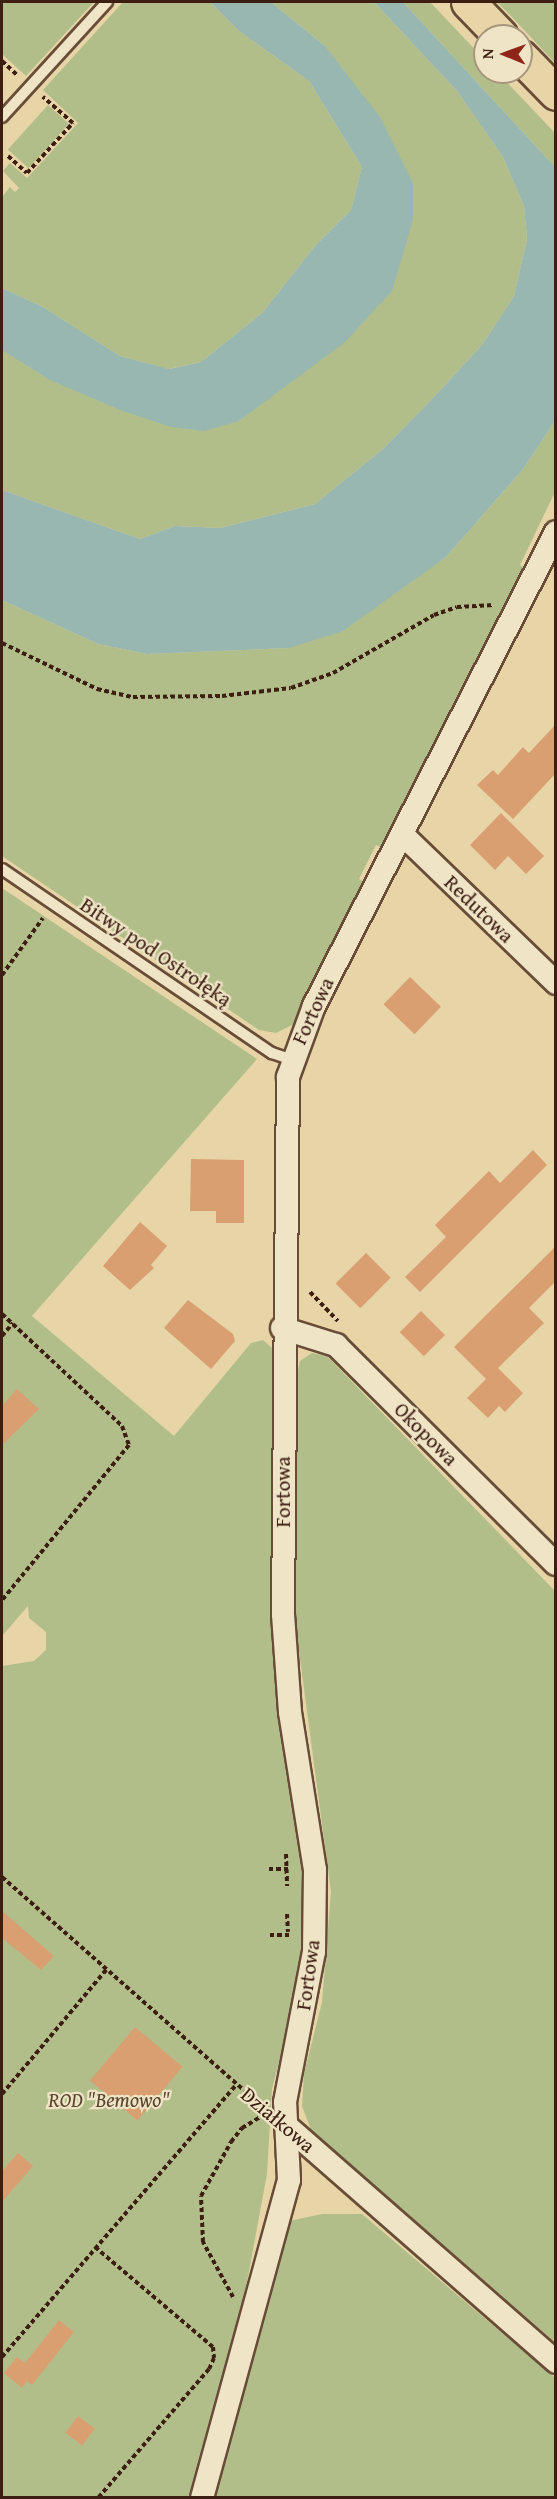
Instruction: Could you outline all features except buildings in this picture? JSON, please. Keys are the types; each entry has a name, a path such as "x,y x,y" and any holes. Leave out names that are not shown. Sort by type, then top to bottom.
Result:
{"main road":[{"path":"468,2 489,24"},
{"path":"533,70 555,93"}],"street":[{"name":"Fortowa","path":"202,2498 290,2180 289,2128 285,2102 308,1999 315,1908 310,1818 286,1668 282,1328 285,1098 292,1060 310,1014 555,534"},
{"name":"Redutowa","path":"403,835 555,983"},
{"name":"Okopowa","path":"282,1328 327,1340 345,1352 555,1564"},
{"name":"Działkowa","path":"289,2128 555,2362"}],"lane":[{"path":"2,117 107,2"},
{"name":"Bitwy pod Ostrołęką","path":"2,869 53,906 272,1053 292,1060"}],"path":[{"path":"8,156 27,173 73,123 30,86"},
{"path":"2,644 97,689 133,697 222,696 291,688 333,673 434,615 457,607 486,604 516,613"},
{"path":"2,975 53,906"},
{"path":"2,1314 122,1426 129,1445 2,1600"},
{"path":"2,1336 13,1323"},
{"path":"286,1875 286,1886"},
{"name":"Działkowa","path":"2,1877 236,2085 270,2112 242,2128 201,2196 203,2242 214,2269 228,2286 246,2339"},
{"path":"287,1914 288,1931"},
{"path":"2,2094 107,1969"},
{"path":"2,2357 236,2085"},
{"path":"95,2247 213,2347 214,2358 209,2369 98,2498"}],"green space":[{"path":"2,2 94,2 26,76 2,54"},
{"path":"123,2 210,2 239,31 309,81 362,167 351,210 314,247 263,312 201,362 168,369 120,356 43,307 2,288 2,197 10,187 15,192 19,188 3,171 10,163 27,178 78,123 43,90"},
{"path":"271,2 374,2 457,91 503,157 524,206 527,239 514,296 482,345 430,401 383,449 315,504 220,528 175,526 140,539 2,490 2,349 239,421 270,394 413,220 325,46"},
{"path":"403,2 430,2 473,47 473,78"},
{"path":"497,2 555,2 555,63 533,40 533,24 518,24"},
{"path":"479,84 508,84 555,133 555,167"},
{"path":"48,105 69,124 29,168 8,150"},
{"path":"555,421 555,492 520,565 527,570 384,849 376,845 359,879 367,883 294,1024 276,1033 259,1030 2,856 2,600 98,644 147,654 289,648 446,557 524,468"},
{"name":"ROD \"Bemowo\"","path":"2,888 257,1059 32,1316 174,1436 251,1343 263,1340 272,1348 273,1613 307,1860 306,1959 272,2089 267,2174 235,2347 191,2497 2,2497 2,1666 34,1661 46,1650 46,1632 29,1618 28,1606 2,1636"},
{"path":"312,1353 327,1356 555,1591 555,2342 311,2130 302,2106 304,2074 322,2002 331,1892 295,1621 293,1392 300,1361"},
{"path":"322,2214 362,2214 555,2378 555,2497 215,2498 289,2221"}],"water":[{"path":"210,2 271,2 325,46 380,117 413,183 413,220 392,291 344,343 239,421 204,431 171,427 120,410 50,380 2,350 2,288 43,307 120,356 169,369 201,362 263,312 314,247 351,210 362,167 309,81 239,31"},
{"path":"374,2 403,2 473,78 473,84 479,84 555,167 555,421 524,468 446,557 343,631 289,648 147,654 98,644 2,600 2,490 140,539 175,526 220,528 315,504 383,449 482,345 514,296 527,239 524,206 503,157 457,91"}]}
